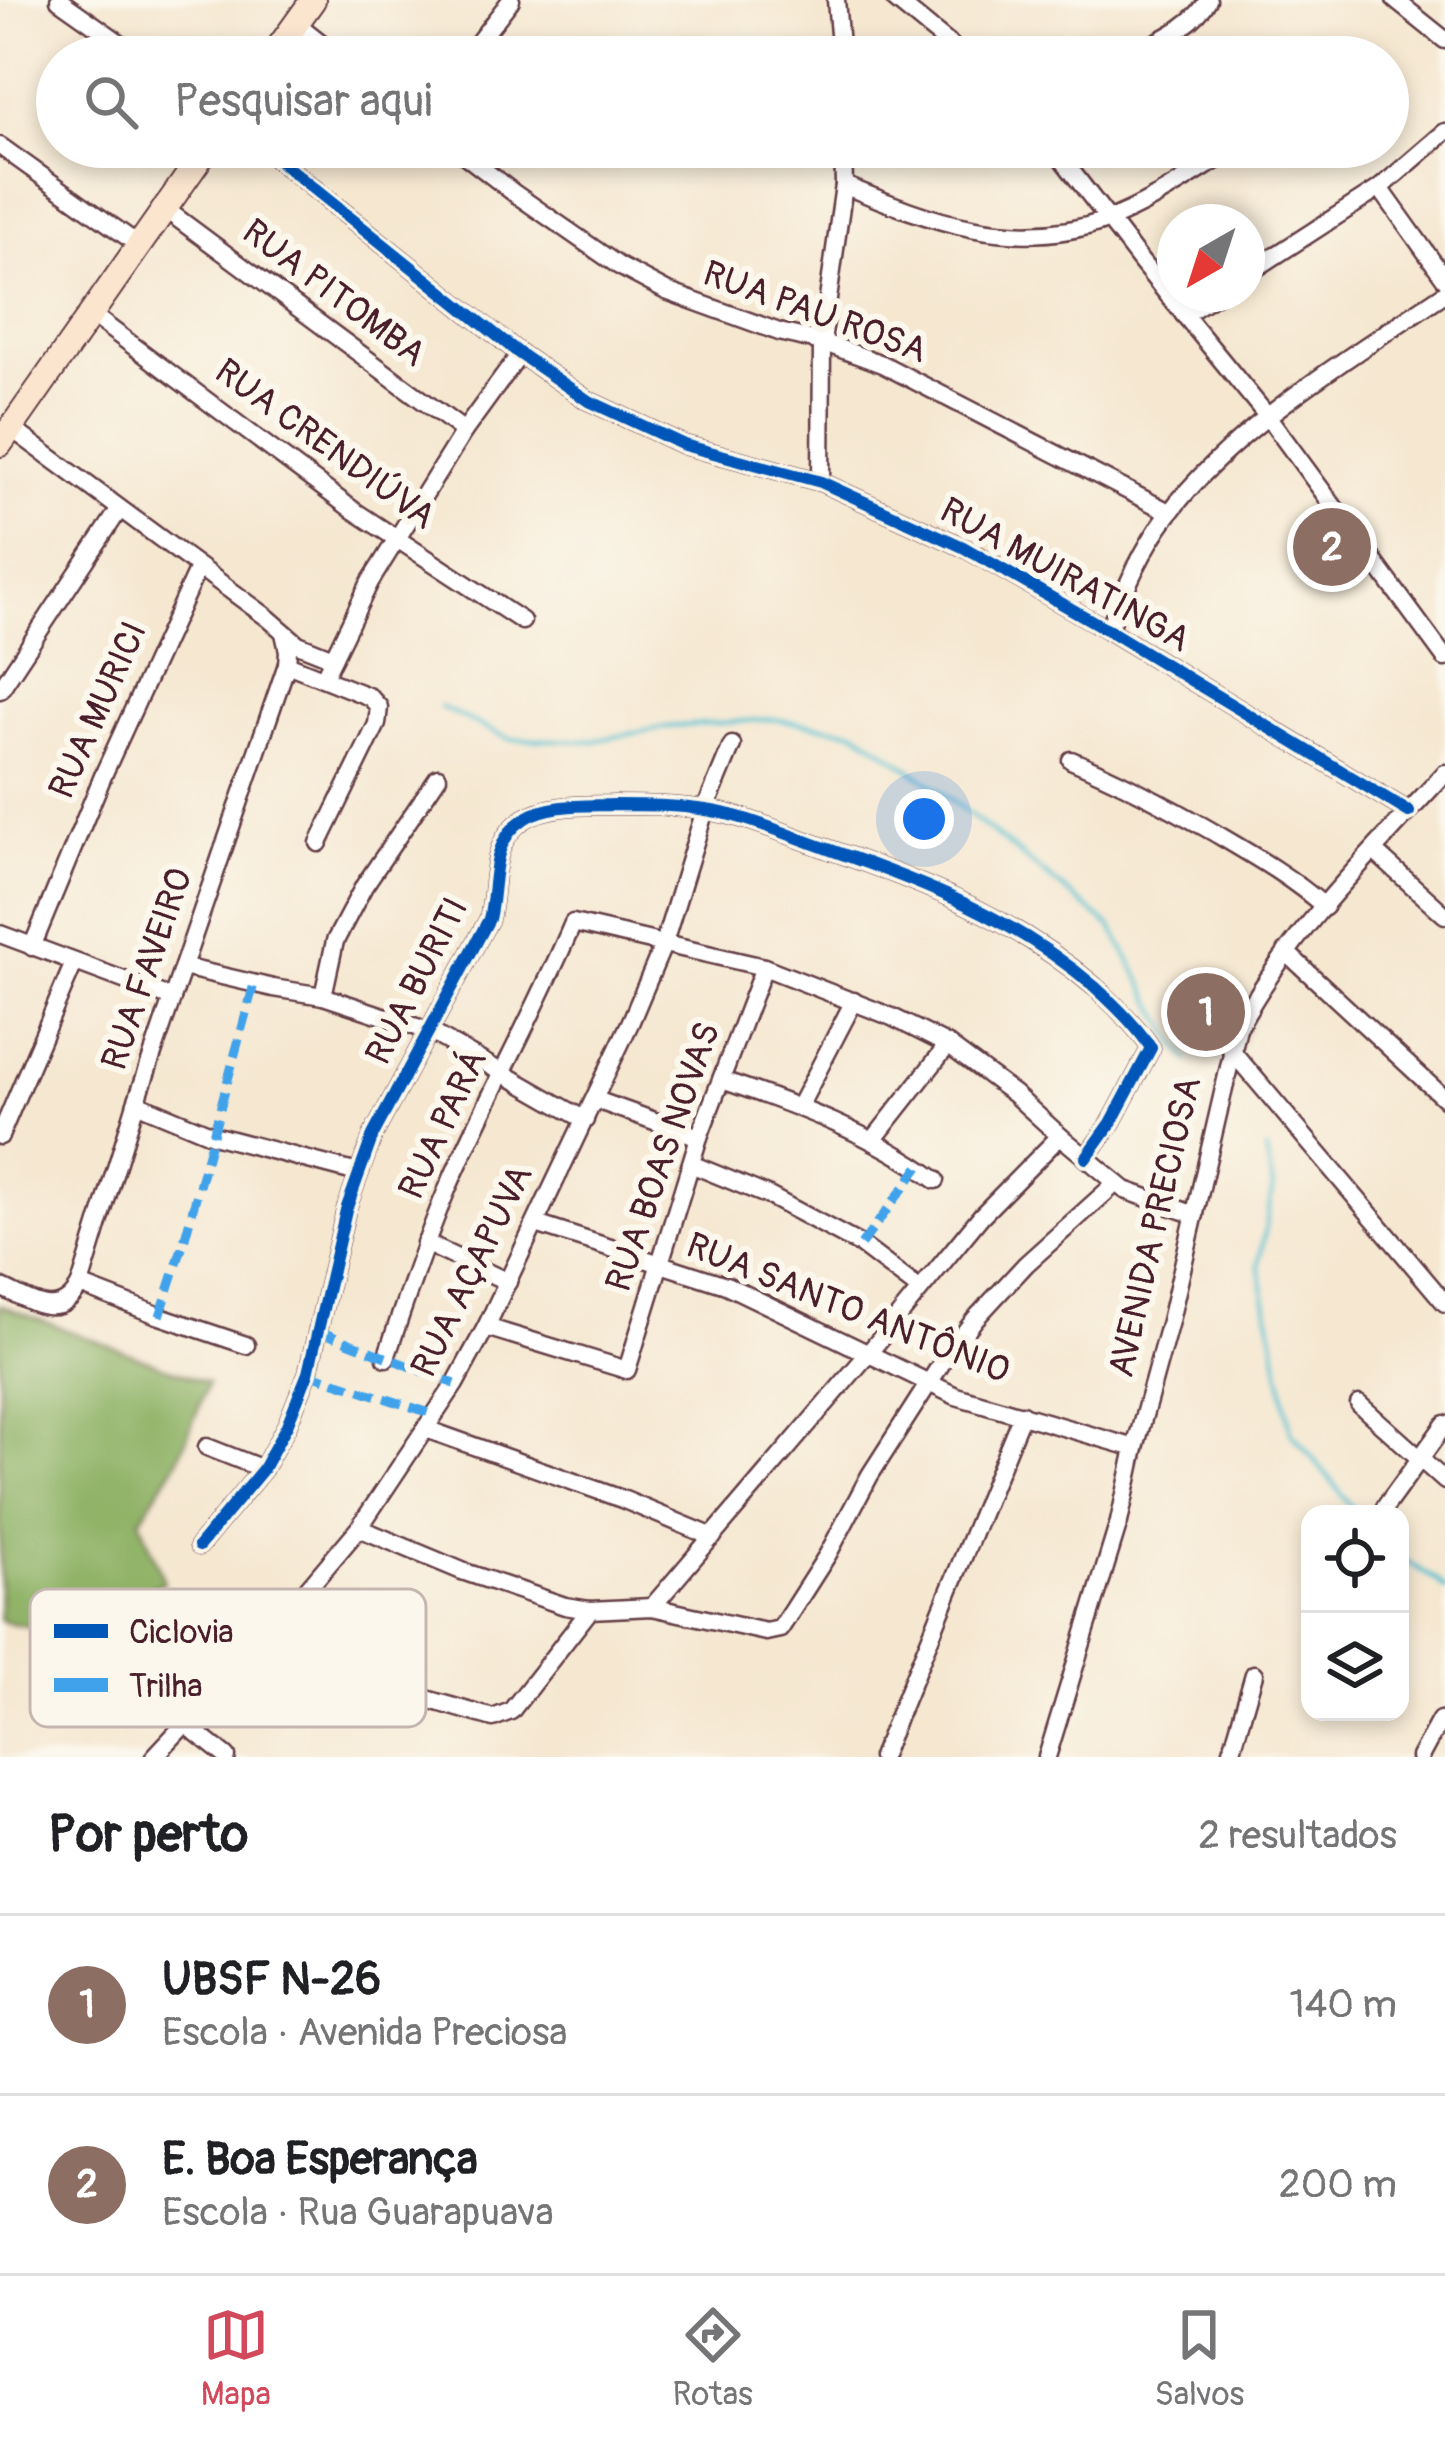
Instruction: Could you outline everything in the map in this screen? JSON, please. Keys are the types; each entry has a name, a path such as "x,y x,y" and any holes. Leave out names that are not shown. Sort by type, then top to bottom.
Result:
{"street":[{"path":"59,0 110,36"},
{"path":"287,36 313,0"},
{"path":"483,36 511,0"},
{"path":"836,0 839,36"},
{"path":"895,0 939,36"},
{"path":"1167,36 1202,11 1208,0"},
{"path":"1395,0 1445,40"},
{"path":"296,23 312,36"},
{"path":"1409,163 1445,132"},
{"path":"0,146 140,246"},
{"path":"193,168 6,436 119,510 298,644 333,658"},
{"name":"RUA MUIRATINGA","path":"288,168 564,386 663,437 820,482 963,548 1409,812"},
{"name":"RUA PAU ROSA","path":"483,168 620,266 666,291 881,364 1169,512"},
{"path":"820,482 822,342 844,168"},
{"path":"1070,168 1268,417 1445,658"},
{"path":"844,185 915,215 958,227 993,233 1072,230 1110,219 1201,168"},
{"path":"1265,262 1403,168"},
{"path":"1380,188 1445,279"},
{"name":"RUA PITOMBA","path":"165,209 464,431"},
{"path":"1108,630 1130,578 1169,512 1216,463 1268,417 1445,293"},
{"path":"1184,316 1190,312"},
{"name":"RUA CRENDIÚVA","path":"92,315 353,510 522,621"},
{"path":"324,676 364,593 464,431 520,354"},
{"path":"0,690 119,510"},
{"name":"RUA MURICI","path":"32,947 105,771 198,568"},
{"name":"RUA FAVEIRO","path":"80,1285 136,1103 287,664 284,633"},
{"path":"287,664 324,676 379,707 377,724 319,843"},
{"name":"RUA AÇAPUVA","path":"307,1589 359,1528 487,1327 596,1100 664,943 704,810 732,745"},
{"path":"1072,760 1244,849 1325,907"},
{"name":"AVENIDA PRECIOSA","path":"1047,1757 1119,1522 1238,1028 1286,952 1445,773"},
{"path":"323,996 335,941 364,886 438,777"},
{"name":"RUA BURITI","path":"199,1546 263,1469 287,1425 308,1373 358,1173 390,1100 489,919 498,850 524,820 559,808 704,810 761,824 865,861 980,909 1066,963 1114,1004 1146,1040 1150,1051 1086,1158"},
{"path":"1374,850 1445,915"},
{"name":"RUA PARÁ","path":"386,1358 425,1243 470,1138 573,923 664,943"},
{"path":"0,934 172,998"},
{"path":"664,943 764,967 854,1001 948,1045 1014,1094 1116,1183 1137,1196 1195,1215"},
{"path":"1286,952 1445,1099"},
{"path":"0,1136 74,963"},
{"path":"183,967 323,996 429,1031 585,1120"},
{"name":"RUA BOAS NOVAS","path":"487,1327 627,1370 699,1138 764,967"},
{"path":"799,1107 854,1001"},
{"path":"874,1139 948,1045"},
{"path":"1231,1050 1445,1303"},
{"path":"722,1080 874,1139 936,1180"},
{"path":"596,1100 699,1138"},
{"path":"136,1103 213,1135 358,1173"},
{"path":"652,1607 981,1216 1060,1136"},
{"path":"691,1164 769,1196 861,1245 919,1289"},
{"path":"359,1528 462,1571 565,1606 590,1610 652,1607 756,1630 776,1630 785,1625 945,1358 1013,1278 1116,1183"},
{"name":"RUA SANTO ANTÔNIO","path":"536,1224 726,1285 956,1396 1135,1448"},
{"path":"425,1243 508,1282"},
{"path":"0,1287 45,1307 69,1300 80,1285 246,1345"},
{"path":"1359,1404 1445,1481"},
{"path":"881,1757 1022,1414"},
{"path":"1386,1505 1445,1424"},
{"path":"426,1429 622,1499 712,1537"},
{"path":"207,1447 263,1469"},
{"path":"426,1700 493,1718 511,1711 590,1610"},
{"path":"1230,1757 1254,1674"},
{"path":"1420,1757 1440,1720"},
{"name":"RUA AÇAPUVA","path":"154,1757 181,1727"},
{"path":"188,1727 227,1757"}],"green space":[{"path":"0,1305 208,1383 178,1460 140,1520 164,1582 147,1589 30,1589 30,1627 0,1621"}],"waterway":[{"path":"440,707 510,739 593,741 667,727 772,719 856,731 938,789 1112,928 1189,1060"},
{"path":"1266,1151 1273,1187 1259,1264 1291,1432 1349,1505"},
{"path":"1409,1563 1445,1589"}],"marked path":[{"path":"160,1316 254,984"},
{"path":"861,1245 919,1167"},
{"path":"319,1331 455,1384"},
{"path":"308,1373 436,1415"}],"cycle path":[{"path":"288,168 520,354 587,400 684,445 821,482 963,547 1409,812"},
{"path":"199,1546 263,1469 287,1425 308,1373 346,1210 373,1135 489,919 496,864 505,840 534,814 568,806 637,805 695,808 737,817 934,890 1034,942 1095,987 1151,1048 1111,1123 1086,1158"}],"place":[{"name":"E. Boa Esperança","path":"1332,547"},
{"name":"UBSF N-26","path":"1206,1012"}]}
